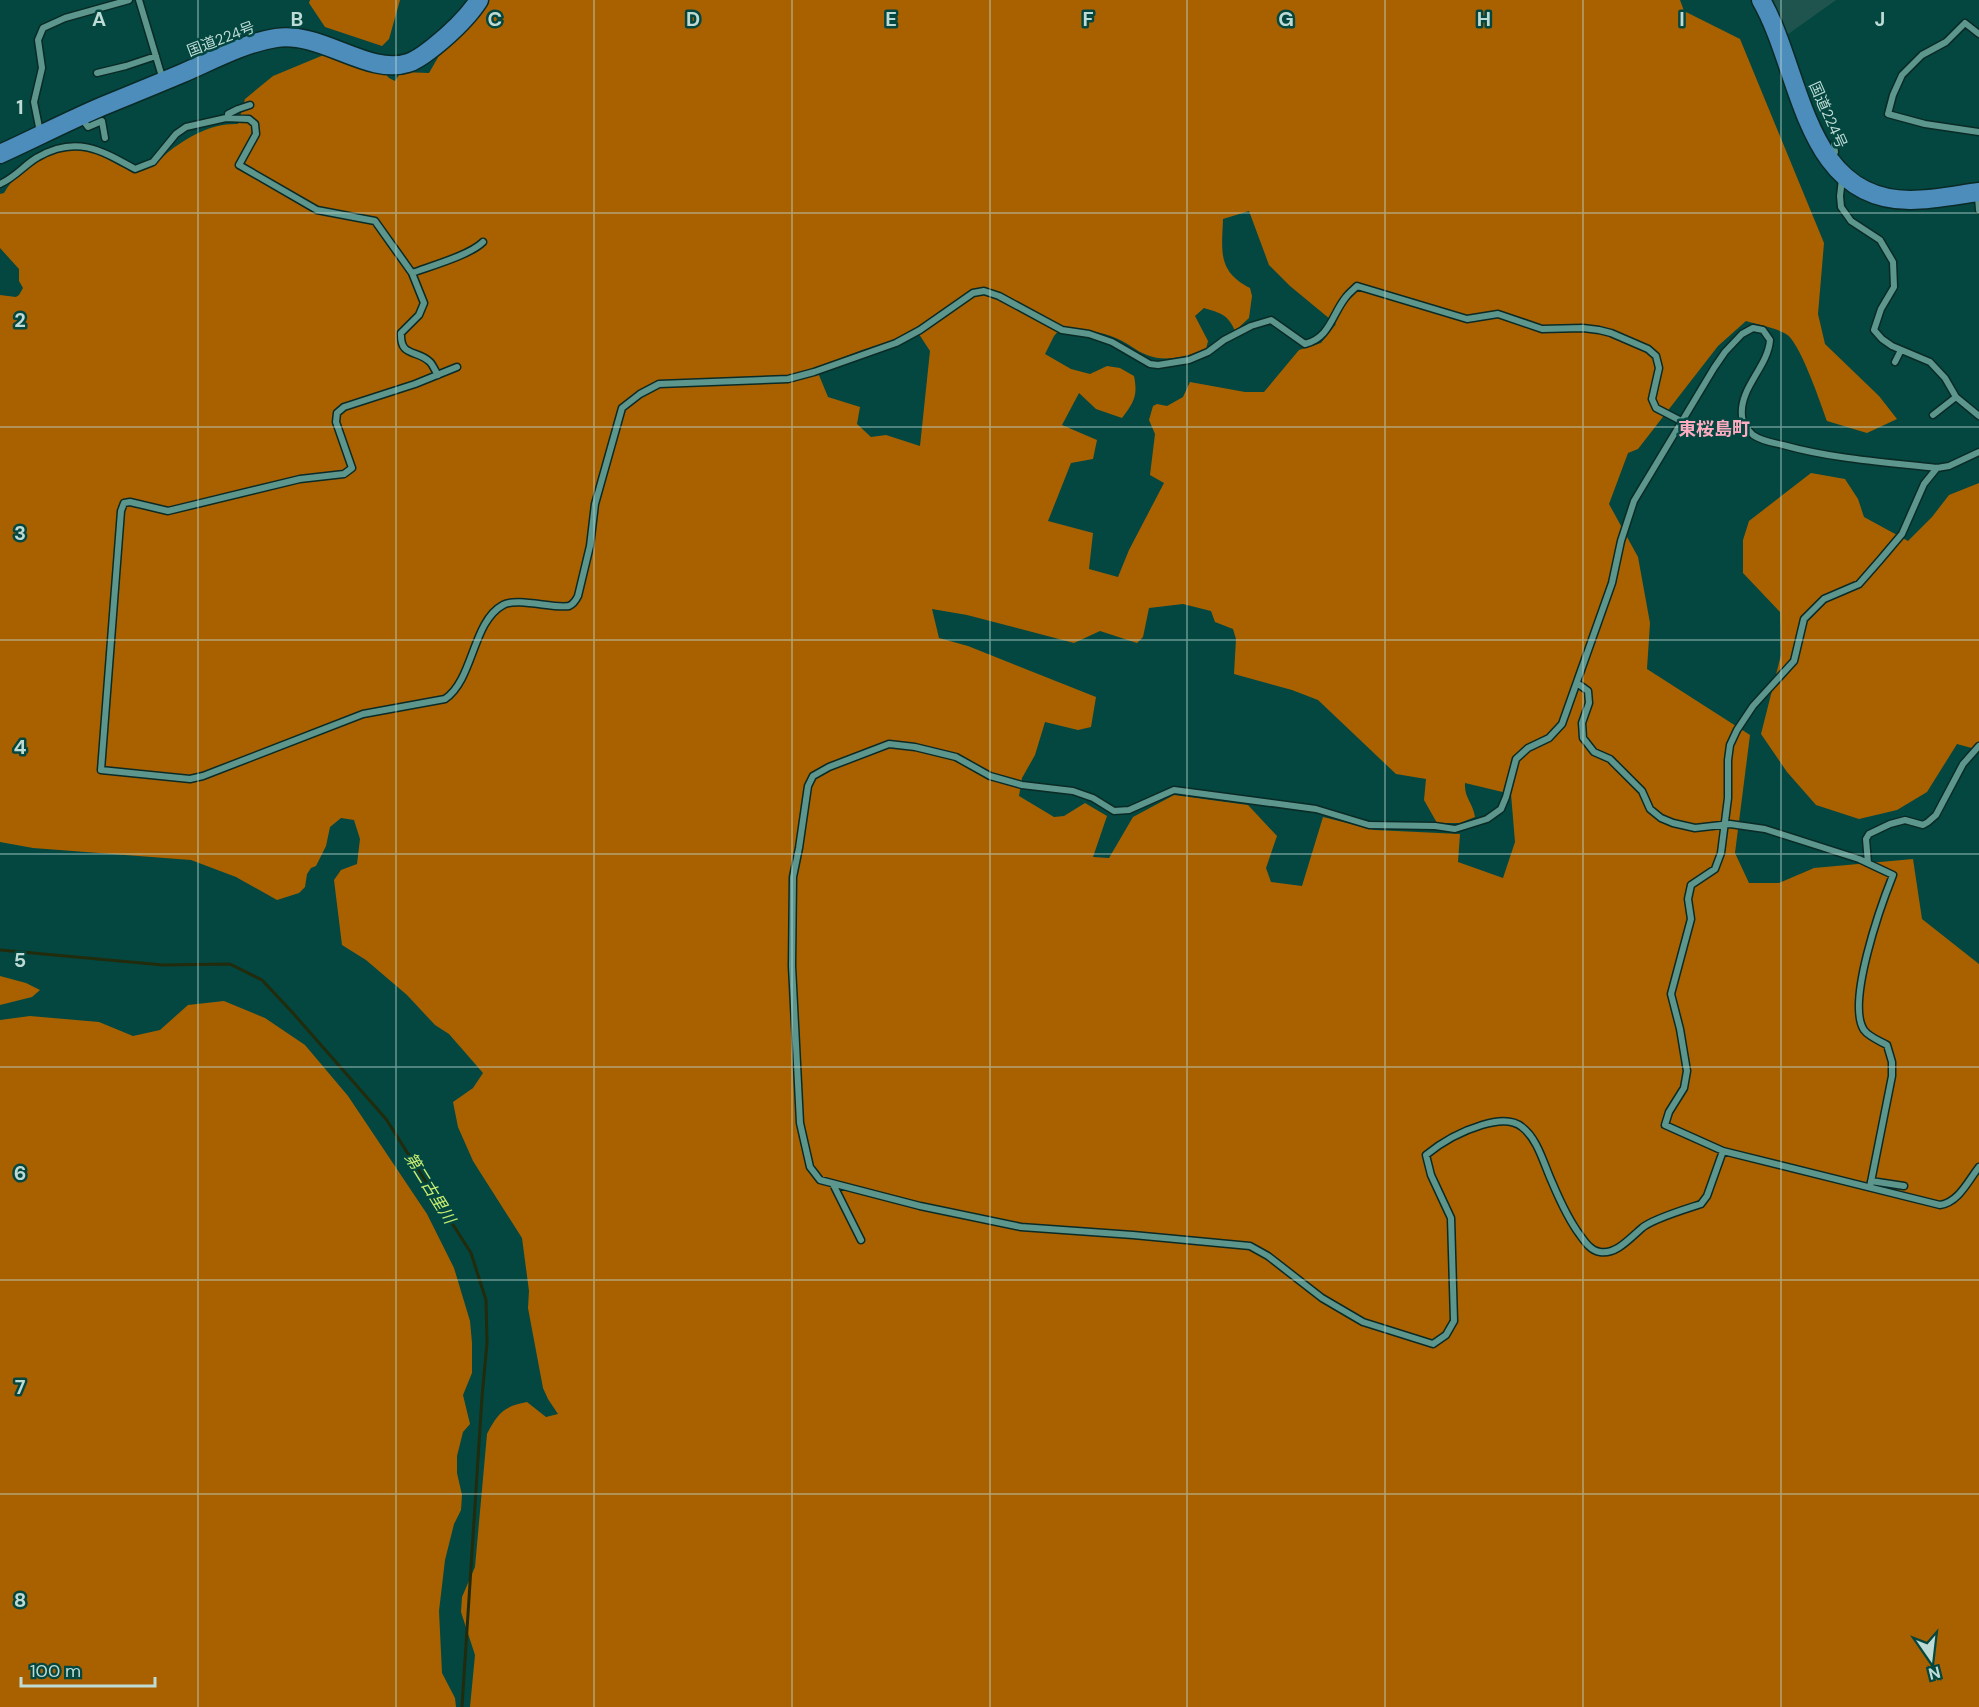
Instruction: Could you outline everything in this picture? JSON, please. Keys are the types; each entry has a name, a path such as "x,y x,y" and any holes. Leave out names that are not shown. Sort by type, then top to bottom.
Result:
{"highway":[{"name":"国道224号","path":"0,154 239,49 277,38 292,37 312,40 378,64 409,63 422,56 440,41 479,0"},
{"name":"国道224号","path":"1761,0 1816,138 1830,162 1847,178 1876,195 1893,199 1978,198"}],"street":[{"path":"40,135 34,102 42,68 38,40 43,28 65,18 129,0"},
{"path":"139,0 163,81"},
{"path":"1979,34 1965,23 1946,42 1915,62 1902,75 1887,114 1925,124 1979,132"},
{"path":"97,73 156,56"},
{"path":"228,118 228,114 250,105"},
{"path":"80,117 88,127 102,121 105,138"},
{"path":"0,184 21,172 38,157 68,145 97,149 135,169 153,162 186,126 228,118 249,118 255,124 256,134 240,165 317,210 375,221 412,273 424,303 419,315 401,333 401,343 404,349 429,361 438,375"},
{"path":"1834,144 1834,160 1849,172 1840,196 1841,207 1851,221 1880,240 1893,262 1894,287 1881,309 1874,330 1882,339 1901,350 1930,362 1945,378 1956,397 1979,416"},
{"path":"1827,148 1834,152"},
{"path":"412,273 468,252 483,242"},
{"path":"457,367 345,408 337,413 336,422 352,468 345,474 300,479 168,511 130,502 124,503 121,511 101,770 196,778 363,714 445,699 458,684 491,615 505,603 568,606 574,603 578,596 590,546 595,504 616,422 622,408 640,394 659,384 788,378 814,372 896,342 920,330 973,293 984,291 999,296 1062,330 1089,334 1112,342 1150,364 1158,365 1189,360 1251,326 1271,321 1305,344 1313,342 1332,322 1345,298 1357,286 1467,319 1498,314 1542,329 1599,330 1648,349 1656,356 1659,368 1652,399 1656,408 1683,422"},
{"path":"1723,1151 1707,1196 1701,1204 1644,1227 1632,1238 1608,1253 1596,1252 1585,1243 1571,1223 1531,1136 1521,1126 1506,1121 1490,1123 1475,1127 1439,1145 1426,1155 1431,1175 1451,1218 1454,1321 1446,1335 1433,1344 1363,1322 1323,1298 1268,1256 1250,1246 1021,1227 820,1180 810,1167 800,1123 792,966 793,877 808,786 813,776 830,767 889,744 915,747 956,757 990,776 1022,785 1073,791 1093,798 1114,810 1129,810 1174,790 1316,809 1369,825 1434,826 1455,829 1487,819 1501,809 1516,759 1528,748 1550,738 1562,724 1612,583 1621,541 1634,501 1714,368 1742,334 1752,328 1763,330 1770,340 1769,351 1745,396 1742,408 1742,419 1753,435 1803,451 1937,468 1949,466 1979,452"},
{"path":"1895,362 1901,350"},
{"path":"1933,415 1956,397"},
{"path":"1937,468 1924,484 1902,534 1880,561 1859,584 1824,599 1804,619 1794,661 1753,706 1730,745 1728,798 1721,853 1715,869 1691,885 1688,898 1691,919 1671,994 1687,1071 1684,1088 1669,1112 1665,1125 1723,1151 1870,1184 1940,1205 1949,1203 1957,1196 1979,1167"},
{"path":"1577,683 1588,691 1589,703 1582,723 1583,738 1594,752 1610,759 1642,791 1650,809 1661,818 1695,828 1730,824 1765,830 1859,859 1893,875 1877,922 1860,989 1858,1011 1863,1028 1887,1046 1892,1062 1892,1076 1870,1184"},
{"path":"1868,863 1866,839 1869,834 1905,820 1923,825 1928,822 1936,814 1963,764 1979,746"},
{"path":"833,1184 861,1240"},
{"path":"1870,1184 1904,1186"}],"shaded area":[{"path":"310,0 400,0 389,39 382,46 325,27 309,3"},
{"path":"486,0 1680,0 1684,11 1740,39 1824,243 1818,314 1825,344 1879,396 1897,419 1867,433 1827,421 1810,374 1792,339 1777,330 1746,321 1718,346 1638,449 1628,453 1609,504 1638,557 1650,623 1647,669 1750,735 1735,853 1749,883 1779,883 1814,868 1913,859 1922,919 1979,964 1979,1707 470,1707 475,1655 461,1612 462,1597 475,1567 487,1434 502,1412 519,1404 527,1402 546,1417 558,1414 543,1388 528,1308 529,1291 522,1238 473,1161 458,1127 453,1102 473,1088 483,1073 449,1034 435,1025 407,995 366,960 342,945 334,880 341,870 357,864 360,839 354,820 341,818 330,827 326,846 316,866 311,868 307,874 305,887 299,893 277,900 236,877 191,860 33,848 0,842 0,295 16,297 23,288 19,281 19,269 0,248 0,194 4,193 29,165 50,154 64,151 89,150 121,167 134,171 148,168 175,147 200,132 228,124 238,124 245,99 273,76 326,54 382,70 395,81 401,72 429,73 444,47","holes":["1249,211 1269,265 1290,286 1336,324 1321,343 1299,350 1264,392 1245,392 1190,382 1183,397 1167,406 1157,404 1153,406 1149,420 1155,434 1150,475 1164,483 1129,550 1118,577 1089,569 1093,533 1048,521 1071,463 1093,459 1097,440 1062,425 1079,393 1096,409 1122,418 1134,398 1136,389 1134,376 1120,368 1107,366 1090,374 1071,369 1045,354 1054,336 1062,327 1111,336 1154,357 1177,358 1192,354 1206,349 1208,341 1195,316 1204,308 1223,315 1235,331 1249,318 1252,296 1250,288 1232,275 1227,267 1222,250 1223,219","915,328 930,351 920,446 886,435 871,437 857,424 860,407 828,397 816,368 894,340","1183,604 1211,611 1215,622 1233,629 1236,639 1234,674 1292,690 1318,700 1396,774 1426,779 1424,800 1437,823 1460,823 1475,817 1466,793 1465,783 1511,794 1515,842 1503,878 1458,862 1460,834 1375,830 1323,817 1302,886 1271,882 1266,868 1277,836 1248,805 1174,795 1133,817 1109,858 1093,857 1107,816 1085,803 1064,816 1054,817 1019,796 1022,778 1035,755 1045,722 1078,730 1091,727 1096,697 968,646 939,638 932,609 967,615 1074,643 1100,631 1137,643 1143,637 1149,608"]},
{"path":"1773,0 1836,0 1787,35"},
{"path":"1811,473 1845,479 1858,499 1864,517 1908,541 1932,517 1949,495 1979,483 1979,750 1957,744 1927,792 1897,810 1859,819 1816,805 1787,772 1761,734 1781,655 1780,612 1743,573 1743,540 1749,521"},
{"path":"0,976 26,983 40,990 32,997 0,1005"},
{"path":"224,1001 265,1018 305,1045 348,1096 427,1214 454,1268 470,1321 472,1343 472,1373 463,1395 470,1424 463,1432 457,1456 457,1473 462,1495 461,1510 454,1524 445,1560 439,1611 442,1673 455,1698 456,1707 0,1707 0,1020 30,1016 99,1022 133,1036 160,1030 188,1005"}],"waterway":[{"name":"第二古里川","path":"0,950 163,965 230,964 262,980 386,1119 471,1253 486,1300 487,1343 462,1707"}],"district":[{"name":"東桜島町","path":"1714,429"}]}
